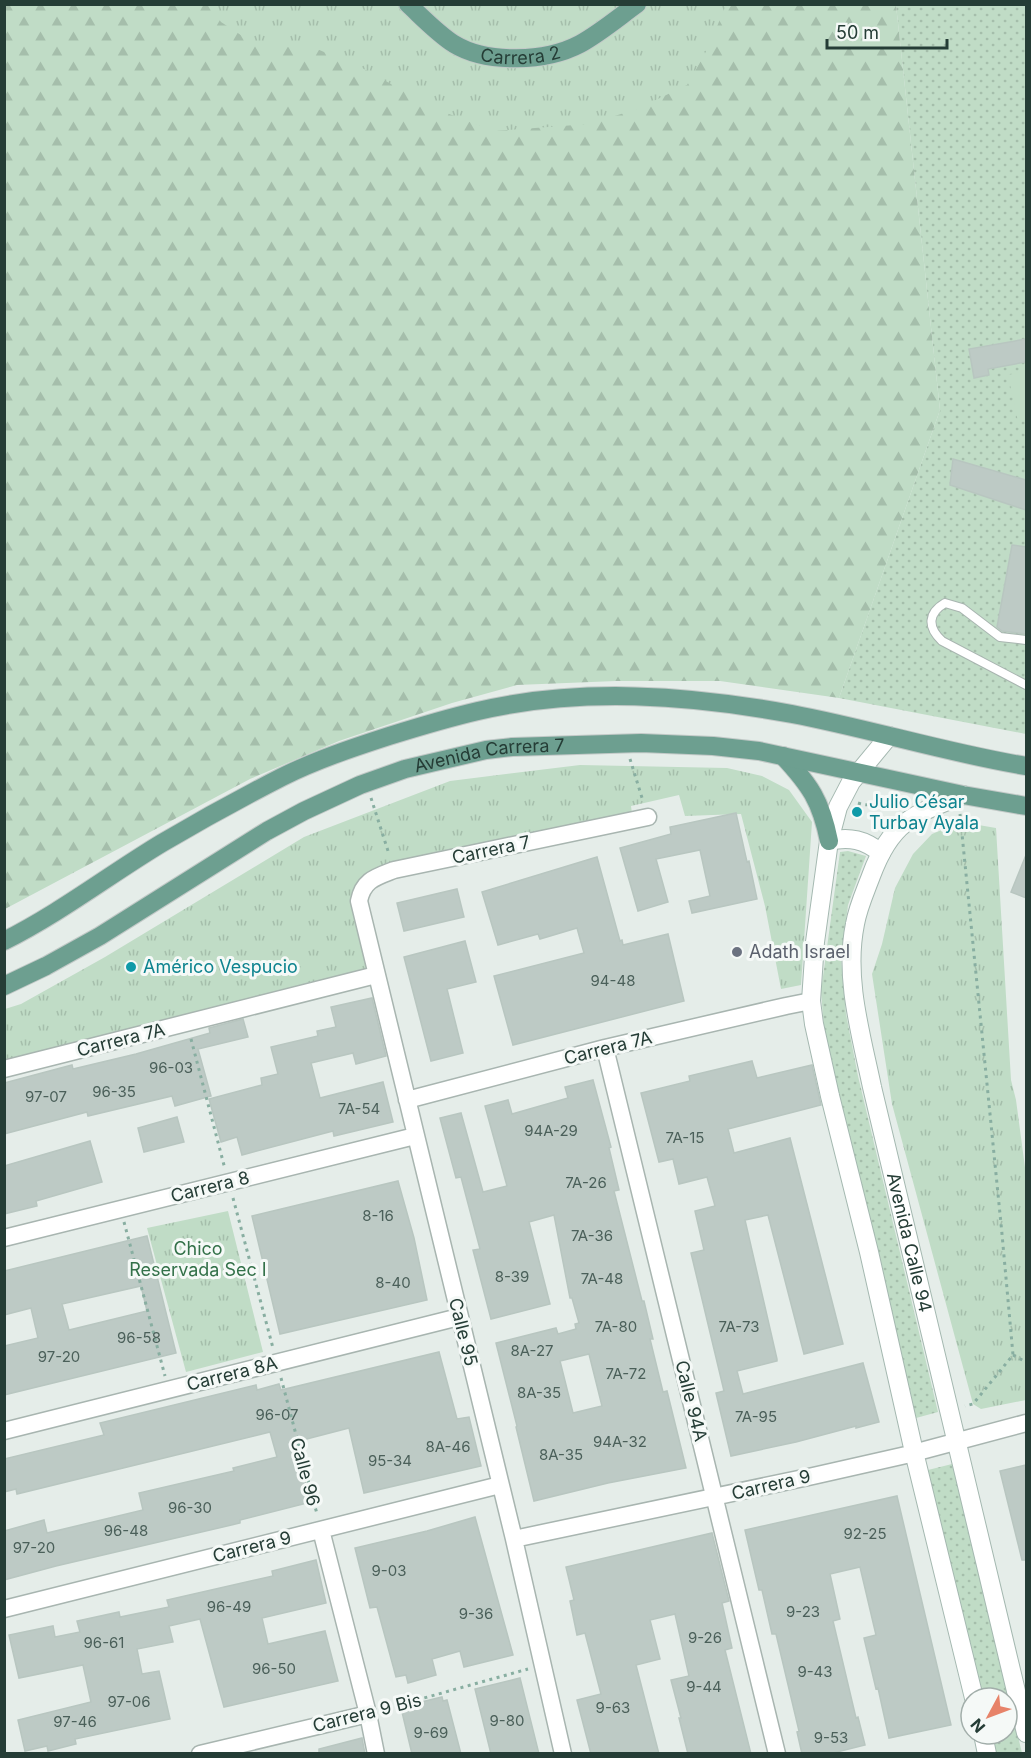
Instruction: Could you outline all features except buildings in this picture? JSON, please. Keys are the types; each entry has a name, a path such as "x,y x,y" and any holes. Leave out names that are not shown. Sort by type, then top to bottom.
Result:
{"main road":[{"name":"Carrera 2","path":"408,4 455,44 470,51 508,58 543,56 580,44 637,4"},
{"path":"4,941 71,903 162,843 284,776 372,742 480,710 588,696 674,698 714,702 795,714 982,758 1026,766"},
{"path":"889,736 858,773 838,807 830,841 815,942 811,1001 830,1096 971,1686"},
{"name":"Avenida Carrera 7","path":"4,986 100,936 267,831 304,811 366,782 405,769 486,750 626,743 713,746 759,751 963,795 1026,806"},
{"path":"783,756 813,792 821,807 830,841"},
{"name":"Avenida Calle 94","path":"963,795 917,815 904,824 893,834 881,853 854,925 853,988 872,1087 1026,1733"},
{"path":"830,841 840,838 862,841 881,853"}],"street":[{"name":"Carrera 7","path":"360,911 361,890 368,882 394,870 648,817"},
{"name":"Calle 95","path":"360,911 514,1539 563,1754"},
{"name":"Carrera 7A","path":"4,1069 376,975"},
{"name":"Carrera 7A","path":"407,1101 605,1048 811,1001"},
{"name":"Calle 94A","path":"605,1048 777,1754"},
{"name":"Carrera 8","path":"4,1238 121,1209 230,1186 416,1136"},
{"name":"Carrera 8A","path":"4,1431 459,1317"},
{"name":"Carrera 9","path":"514,1539 715,1498 914,1452 1026,1423"},
{"name":"Carrera 9","path":"4,1609 500,1485"},
{"name":"Calle 96","path":"321,1530 376,1754"},
{"name":"Carrera 9 Bis","path":"200,1754 368,1714"}],"lane":[{"path":"1026,640 1000,637 962,608 945,603 937,608 932,617 932,627 942,641 1026,685"}],"path":[{"path":"626,743 648,817"},
{"path":"366,782 394,870"},
{"path":"853,801 871,806 894,800 909,805"},
{"path":"949,1410 973,1404 1013,1355 960,814"},
{"name":"Calle 96","path":"187,1024 321,1530"},
{"path":"121,1209 169,1390"},
{"path":"1013,1355 1026,1362"},
{"name":"Carrera 9 Bis","path":"368,1714 533,1668"}],"green space":[{"path":"5,5 896,5 940,410 839,698 720,681 616,681 517,685 452,703 339,741 250,779 5,909"},
{"path":"209,5 726,5 708,48 687,85 637,109 589,124 494,131 436,109 364,69 317,49 256,45 221,22"},
{"path":"896,5 1026,6 1026,734 839,698 940,410"},
{"path":"1026,371 1026,420 1018,422 1008,375"},
{"path":"580,765 727,768 762,776 789,790 812,822 801,985 781,989 765,906 741,814 685,816 679,795 631,806 633,821 394,870 361,890 376,975 5,1069 5,1009 21,1004 105,957 304,837 450,781"},
{"path":"961,822 996,828 1011,1080 1016,1100 1026,1175 1026,1400 981,1409 973,1404 892,1104 872,974 882,944 895,888 913,854 932,834"},
{"path":"848,851 866,856 848,905 841,959 846,1014 858,1076 938,1412 916,1418 824,1028 821,991 840,852"},
{"name":"Chico Reservada Sec I","path":"228,1211 263,1352 186,1372 147,1228"},
{"path":"952,1464 1006,1686 979,1686 928,1470"},
{"path":"1019,1741 1022,1753 996,1753 994,1746 1019,1746"}],"place":[{"name":"Julio César Turbay Ayala","path":"857,812"},
{"name":"Adath Israel","path":"737,952"},
{"name":"Américo Vespucio","path":"131,967"}]}
